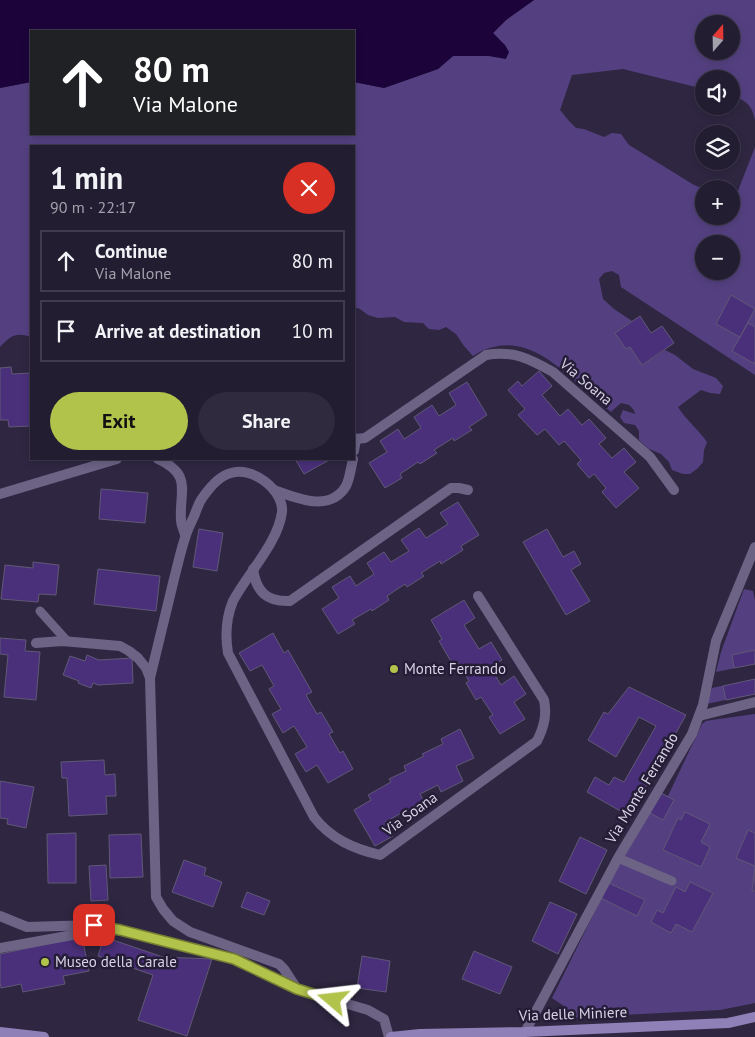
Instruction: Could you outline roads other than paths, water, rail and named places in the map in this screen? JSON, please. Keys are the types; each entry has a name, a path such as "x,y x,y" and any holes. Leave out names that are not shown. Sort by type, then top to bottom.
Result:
{"street":[{"name":"Via Soana","path":"355,438 365,438 486,355 498,353 513,354 553,372 650,457 674,490"},
{"path":"0,494 115,460"},
{"path":"160,460 176,471 183,482 181,521 185,535"},
{"path":"297,989 279,964 190,932 173,921 156,897 150,678 185,535 201,499 210,487 232,472 243,472 256,476 274,490 320,502 330,500 339,494 346,485 352,460"},
{"path":"253,569 254,580 259,590 268,597 279,601 290,601 451,488 468,490"},
{"name":"Via Soana","path":"274,490 282,506 281,515 274,537 237,592 229,611 226,642 228,653 314,817 323,828 344,842 380,855 537,741 545,722 546,710 544,700 478,596"},
{"name":"Via Monte Ferrando","path":"525,1032 618,858 692,734 703,705 716,642 755,547"},
{"path":"36,643 67,641 120,646 138,658 146,668 150,678"},
{"path":"699,716 755,702"},
{"path":"0,916 26,927 94,925 234,959 297,989 368,1010 384,1019 390,1037"},
{"path":"0,948 95,931 120,930"},
{"name":"Via delle Miniere","path":"390,1037 420,1034 525,1032 728,1023 755,1017"},
{"path":"0,1032 44,1037"}],"lane":[{"path":"40,611 67,641"},
{"path":"618,858 672,881"}],"place":[{"name":"Monte Ferrando","path":"394,669"},
{"name":"Museo della Carale","path":"45,962"}]}
